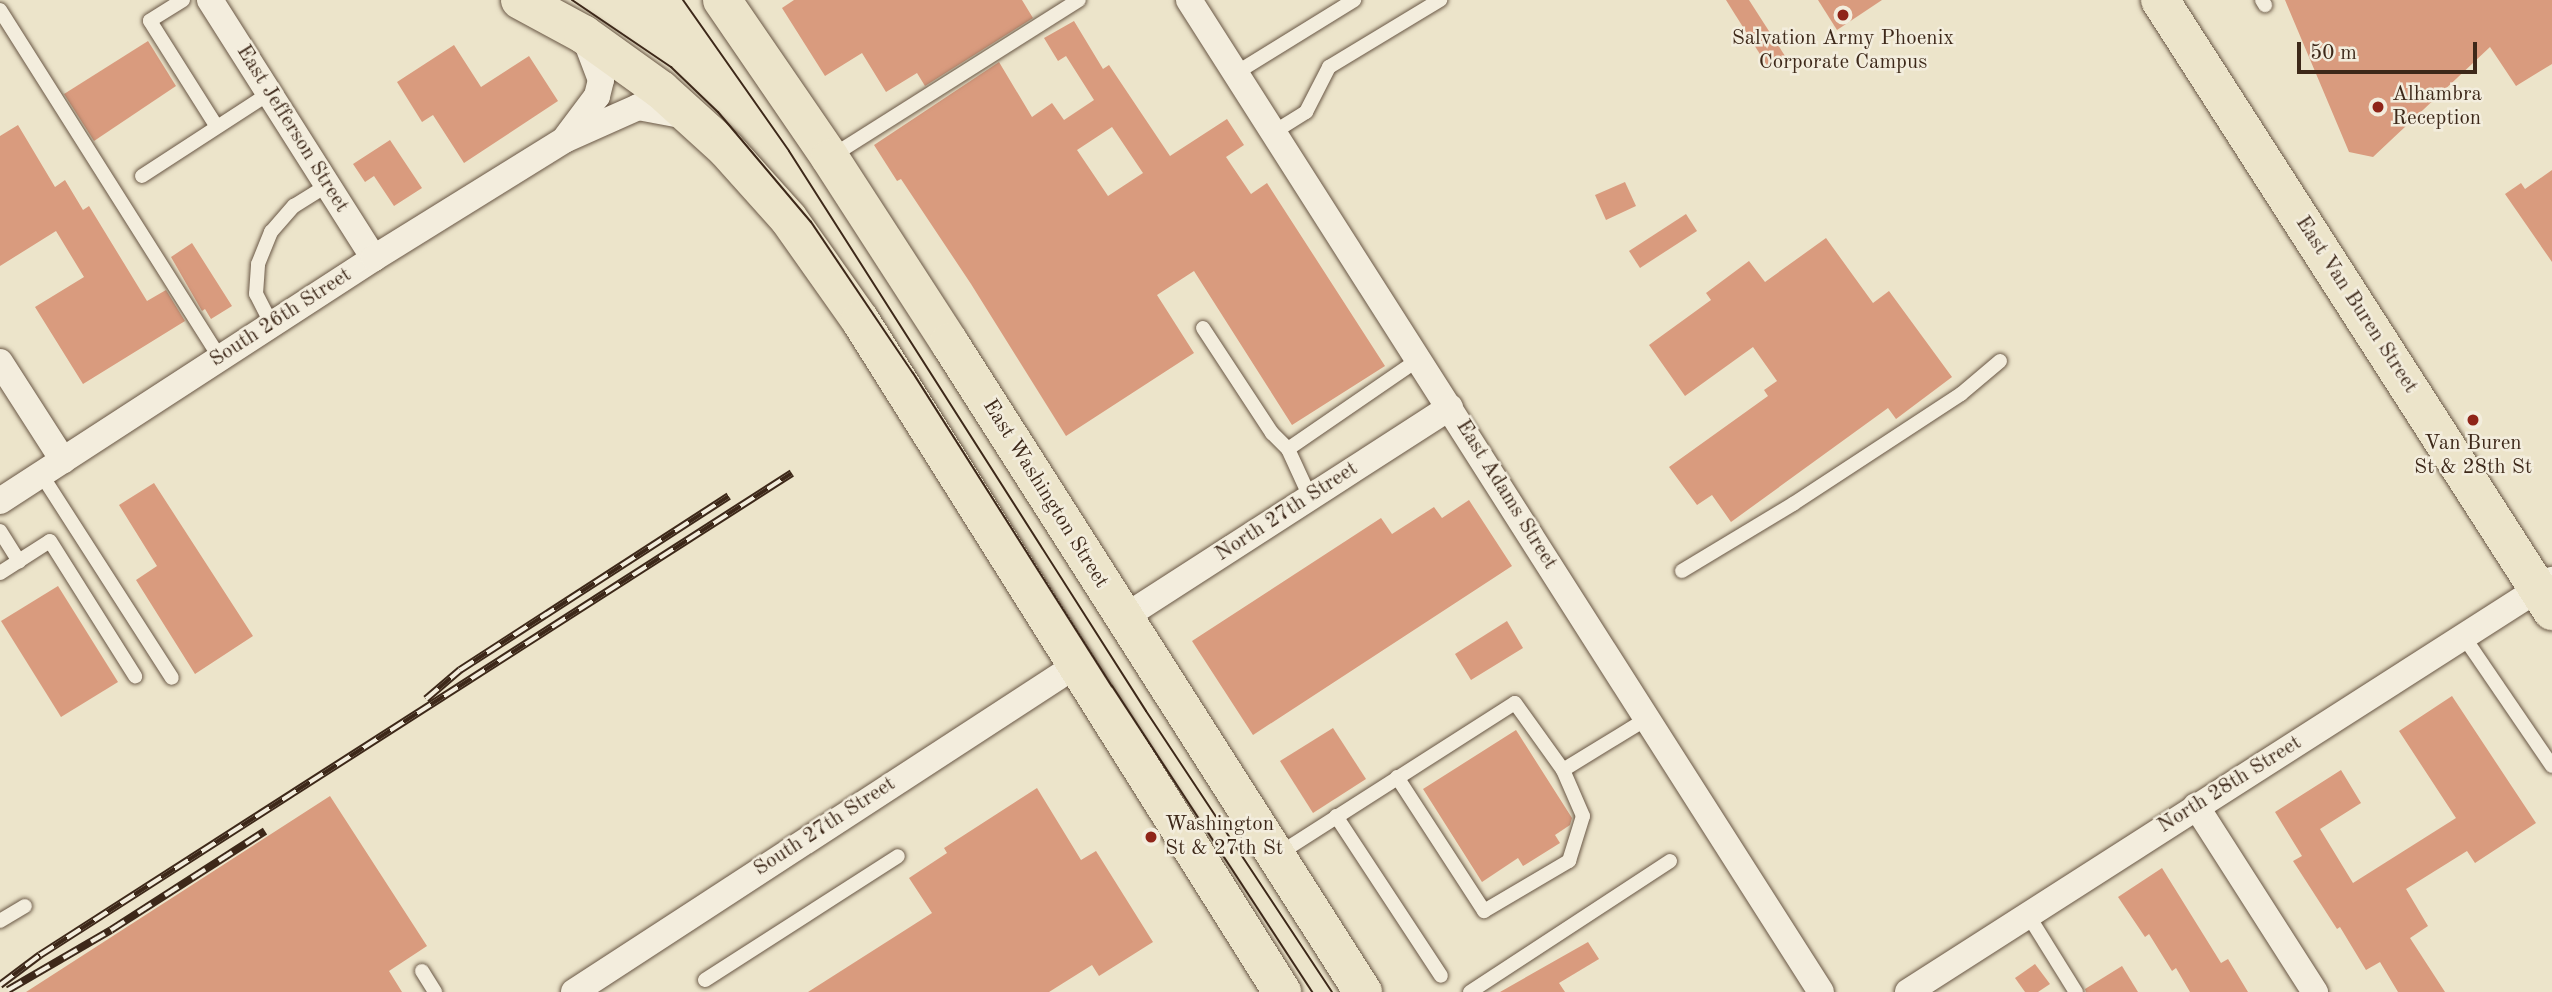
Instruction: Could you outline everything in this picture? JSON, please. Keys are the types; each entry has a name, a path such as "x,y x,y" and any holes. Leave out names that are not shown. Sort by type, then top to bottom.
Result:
{"main road":[{"path":"520,0 583,34 627,63 693,118 788,218 860,320 1282,992"},
{"path":"548,0 583,34"},
{"name":"East Washington Street","path":"722,0 830,158 1363,992"},
{"name":"East Van Buren Street","path":"2160,0 2547,593"}],"street":[{"name":"East Jefferson Street","path":"210,0 374,258"},
{"name":"East Adams Street","path":"1189,0 1821,992"},
{"name":"South 26th Street","path":"564,140 597,96 601,80 583,34"},
{"name":"South 26th Street","path":"0,501 374,258 564,140 638,107 693,118"},
{"path":"0,362 52,467"},
{"name":"North 27th Street","path":"1124,618 1450,407"},
{"name":"North 28th Street","path":"1908,992 2464,637 2547,593"},
{"name":"South 27th Street","path":"575,992 1078,664"},
{"path":"2196,806 2315,992"}],"lane":[{"path":"183,0 150,21 217,127"},
{"path":"830,158 1079,0"},
{"path":"1236,73 1354,0"},
{"path":"1274,132 1306,112 1329,67 1440,0"},
{"path":"0,10 220,358"},
{"path":"142,176 270,93"},
{"path":"272,325 256,294 258,264 271,232 294,205 327,184"},
{"path":"1203,328 1272,433 1288,449 1310,497"},
{"path":"1288,449 1419,359"},
{"path":"1682,571 1793,504 1961,394 2000,361"},
{"path":"52,467 172,678"},
{"path":"0,531 19,561"},
{"path":"0,573 50,541 135,676"},
{"path":"2464,637 2552,766"},
{"path":"1274,856 1397,777 1515,703 1563,770 1583,816 1569,861 1484,911 1397,777"},
{"path":"1563,770 1648,718"},
{"path":"1336,816 1441,976"},
{"path":"705,980 898,856"},
{"path":"1470,992 1670,861"},
{"path":"0,921 25,906"},
{"path":"2028,915 2076,992"},
{"path":"422,971 435,992"}],"building":[{"path":"794,0 1022,0 1033,18 925,86 917,73 886,92 862,53 825,76 782,8"},
{"path":"1726,0 1749,0 1785,56 1768,67"},
{"name":"Salvation Army Phoenix Corporate Campus","path":"1818,0 1882,0 1837,30"},
{"path":"2285,0 2552,0 2552,64 2516,86 2490,47 2373,157 2349,152"},
{"path":"1074,21 1103,69 1109,65 1170,156 1227,119 1244,145 1226,157 1251,194 1267,183 1385,366 1292,425 1194,271 1157,295 1194,353 1066,436 971,284 901,179 897,181 874,145 999,62 1032,117 1052,103 1064,120 1094,100 1066,56 1058,61 1044,38","holes":["1112,127 1143,173 1108,196 1077,150"]},
{"path":"148,41 176,86 94,141 64,94"},
{"path":"454,45 481,87 529,56 558,101 464,163 433,115 422,122 397,82"},
{"path":"18,125 55,187 65,180 83,210 89,206 147,301 166,290 185,321 83,384 35,307 84,277 56,231 0,266 0,136"},
{"path":"390,140 422,188 394,206 374,176 365,182 353,164"},
{"path":"2552,170 2552,262 2505,194 2521,183 2525,189"},
{"path":"1625,182 1636,206 1606,220 1595,195"},
{"path":"1686,214 1697,231 1640,268 1629,251"},
{"path":"1826,238 1873,303 1889,291 1952,377 1896,419 1888,408 1731,522 1712,495 1697,505 1669,467 1768,396 1764,390 1777,381 1753,347 1685,396 1649,345 1711,300 1706,293 1749,261 1765,282"},
{"path":"192,243 232,306 211,319 205,309 202,311 171,257"},
{"path":"154,483 253,636 195,674 136,580 157,566 119,505"},
{"path":"1469,500 1512,566 1253,735 1192,641 1381,518 1392,534 1434,507 1442,518"},
{"path":"58,586 118,682 61,717 1,621"},
{"path":"1507,621 1523,648 1471,680 1455,654"},
{"path":"2452,696 2536,823 2475,863 2467,851 2406,889 2428,926 2410,938 2445,992 2398,992 2380,962 2366,970 2340,927 2337,929 2293,861 2302,856 2275,812 2341,770 2361,803 2320,829 2353,883 2456,818 2399,731"},
{"path":"1333,728 1366,779 1313,813 1280,761"},
{"path":"1516,730 1572,818 1570,825 1555,835 1560,843 1523,866 1518,858 1482,882 1423,789"},
{"path":"1037,788 1081,860 1096,851 1153,942 1099,976 1092,965 1049,992 808,992 932,913 909,878 947,853 944,848"},
{"path":"330,796 427,946 389,971 402,992 26,992"},
{"path":"2162,868 2221,963 2228,959 2248,992 2190,992 2176,968 2172,971 2149,934 2145,937 2118,897"},
{"path":"1588,942 1599,959 1559,983 1565,992 1500,992"},
{"path":"2035,964 2050,984 2038,992 2025,992 2015,978"},
{"path":"2122,966 2138,992 2086,992 2085,989"}],"tram line":[{"path":"572,0 671,67 718,112 811,222 913,373 1112,686 1312,992"},
{"path":"683,0 789,151 1146,711 1332,992"}],"railway":[{"path":"0,985 40,955 792,473"},
{"path":"426,699 460,670 729,496"},
{"path":"8,990 111,930 265,831"}],"place":[{"name":"Salvation Army Phoenix Corporate Campus","path":"1843,15"},
{"name":"Alhambra Reception","path":"2378,107"},
{"name":"Van Buren St & 28th St","path":"2473,420"},
{"name":"Washington St & 27th St","path":"1151,837"}]}
